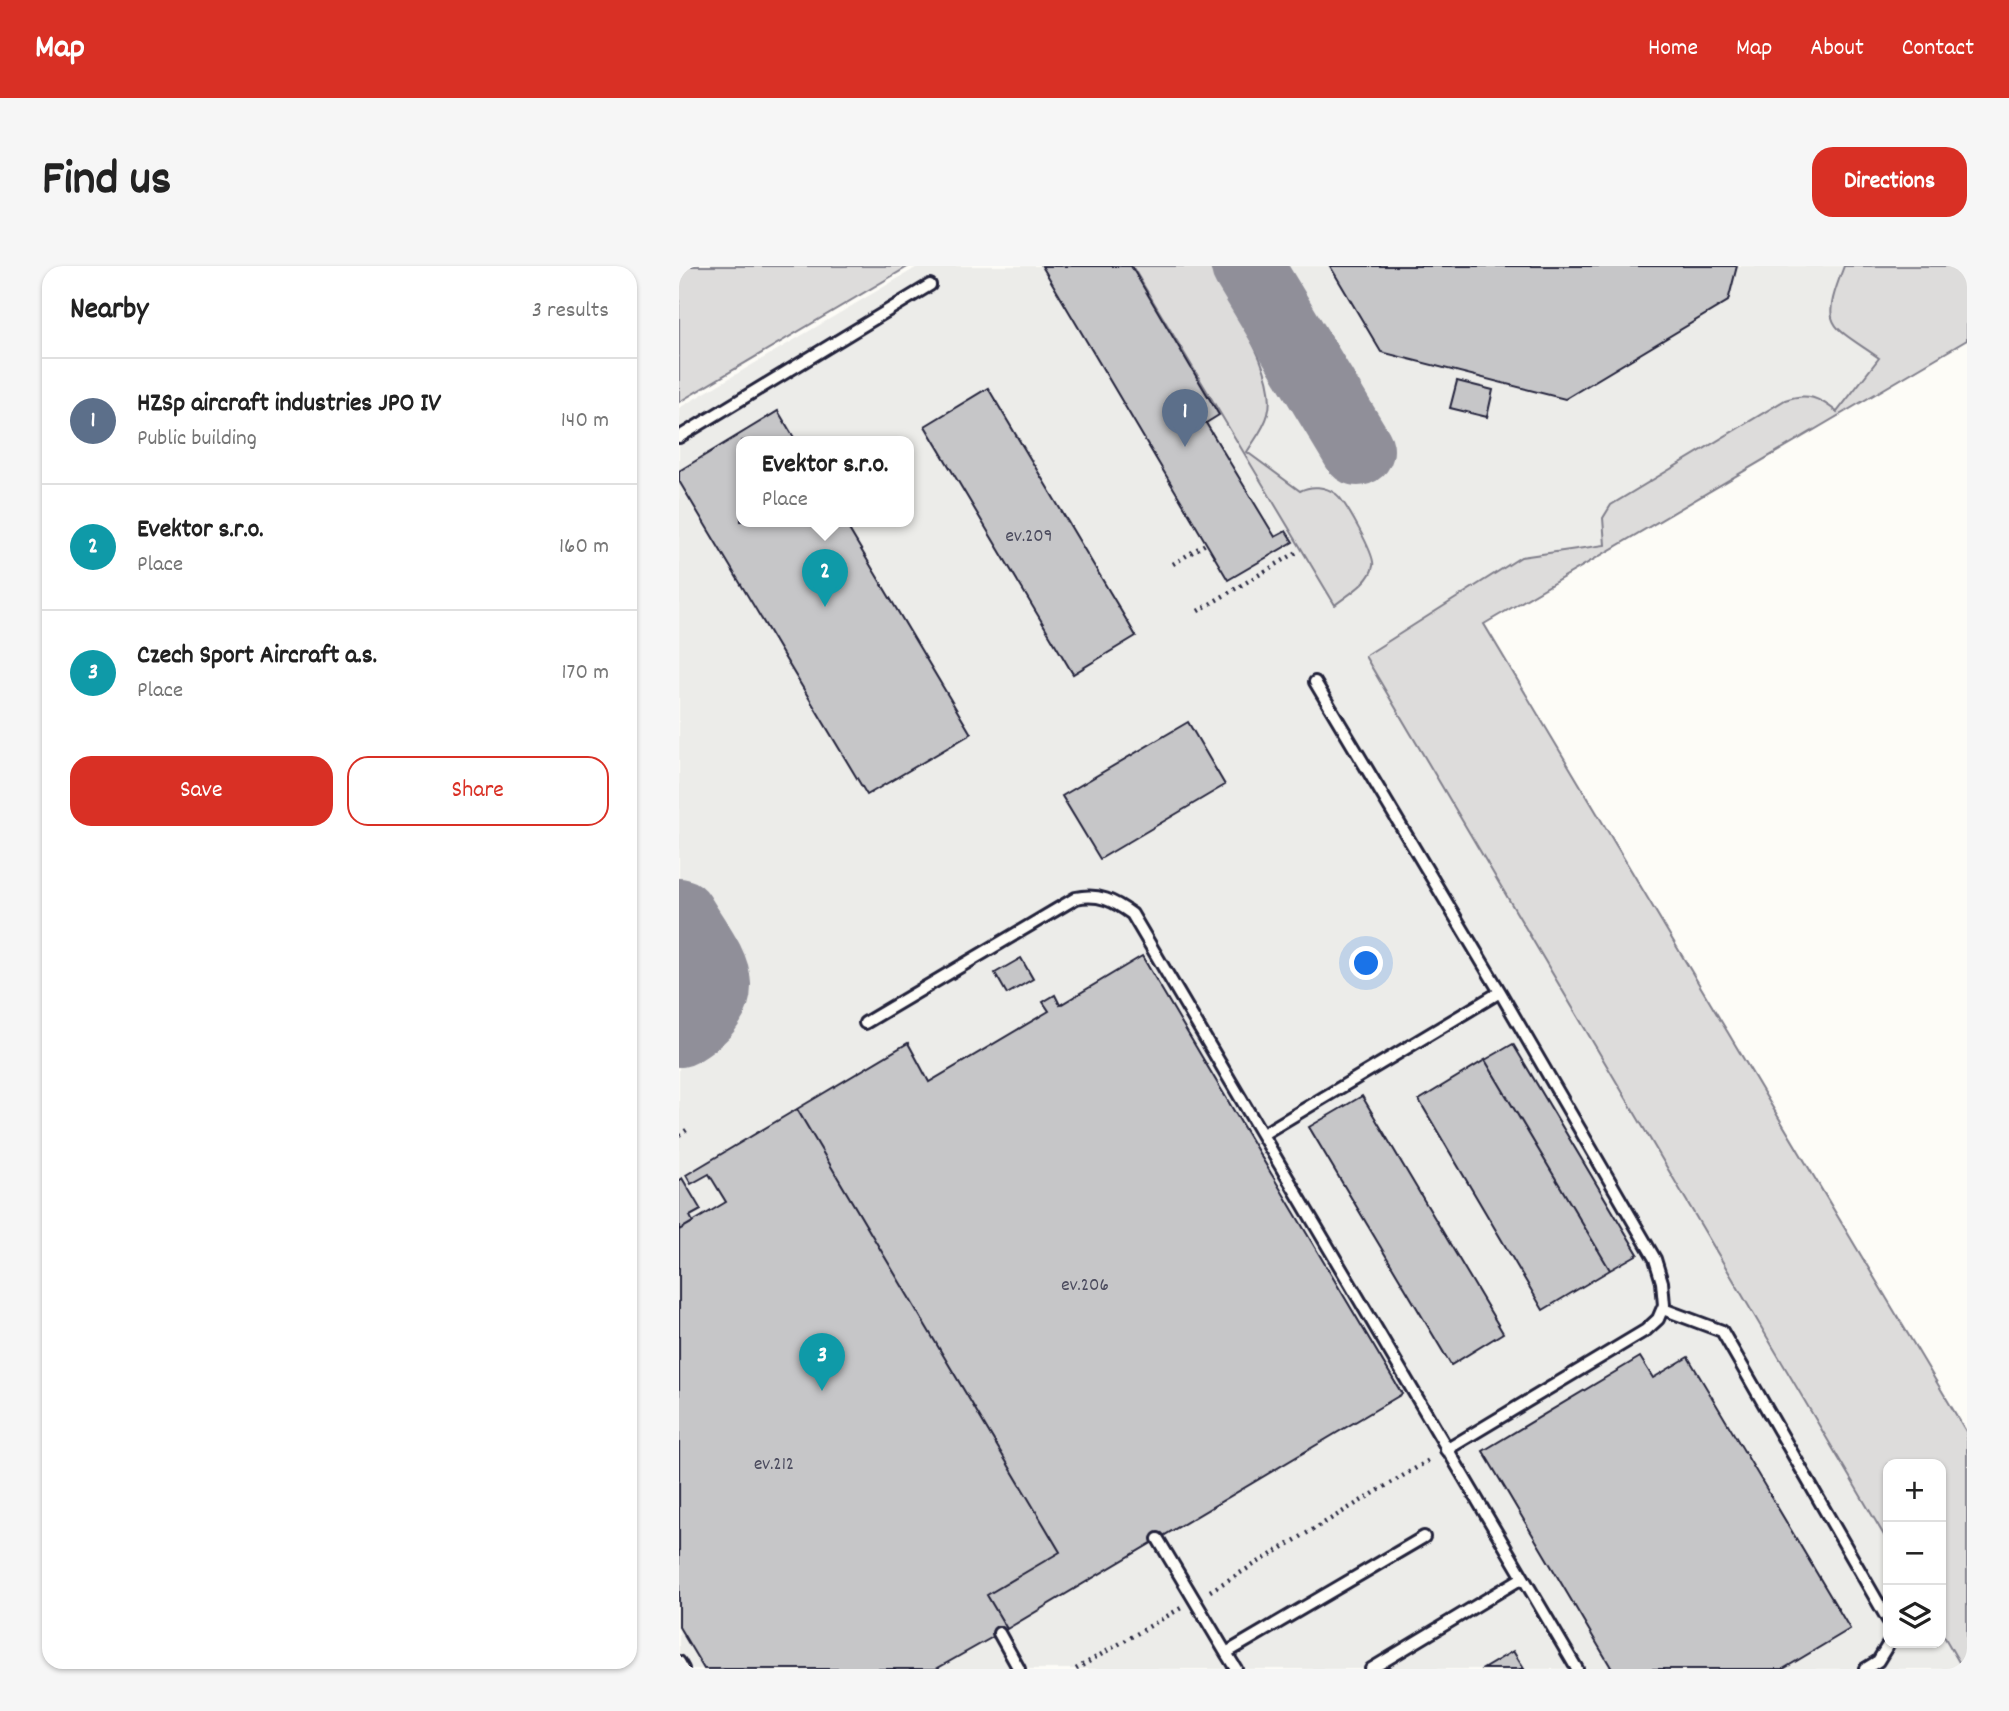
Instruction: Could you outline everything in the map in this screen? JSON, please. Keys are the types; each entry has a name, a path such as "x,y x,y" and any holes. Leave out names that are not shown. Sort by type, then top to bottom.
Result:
{"lane":[{"path":"679,437 930,285"},
{"path":"1315,682 1644,1236 1662,1282 1663,1309 1654,1325 1446,1450"},
{"path":"865,1023 1076,898 1089,895 1104,898 1132,914 1577,1669"},
{"path":"1263,1134 1500,992"},
{"path":"1663,1309 1722,1331 1883,1611"},
{"path":"1226,1653 1424,1536"},
{"path":"1158,1539 1235,1669"},
{"path":"1371,1669 1522,1578"},
{"path":"999,1633 1019,1669"},
{"path":"1865,1669 1878,1661 1886,1648"},
{"path":"679,1662 683,1669"}],"path":[{"path":"1173,564 1207,543"},
{"path":"1198,611 1299,551"},
{"path":"679,1135 688,1129"},
{"path":"1076,1669 1446,1450"}],"shaded area":[{"path":"679,266 909,266 679,402"},
{"path":"919,266 1967,266 1967,340 1382,684 1883,1534 1883,1648 1946,1648 1946,1640 1963,1669 679,1669 679,408"},
{"path":"1132,266 1210,266 1251,339 1267,378 1270,397 1268,414 1247,452 1300,491 1318,487 1336,494 1352,517 1373,560 1367,578 1335,605"},
{"path":"1844,266 1967,266 1967,340 1484,624 1967,1433 1967,1669 1963,1669 1946,1640 1946,1459 1883,1459 1883,1534 1365,656 1521,557 1605,545 1603,518 1611,505 1785,400 1813,398 1837,412 1879,358 1849,338 1834,322 1831,313"}],"building":[{"path":"1042,266 1131,266 1219,415 1206,423 1275,537 1286,531 1293,542 1228,580"},
{"path":"1330,266 1737,266 1728,301 1565,399 1381,352"},
{"path":"1457,381 1493,390 1487,417 1450,408"},
{"path":"988,388 1136,636 1073,674 925,426"},
{"path":"778,411 793,436 737,436"},
{"path":"736,436 736,527 848,527 971,734 867,795 679,481 679,471"},
{"path":"1188,722 1225,785 1100,859 1062,796"},
{"path":"1142,956 1402,1394 1007,1629 987,1595 1060,1552 797,1109 908,1043 929,1082 1049,1011 1043,1002 1055,995 1060,1005"},
{"path":"1021,958 1033,979 1007,994 995,973"},
{"path":"1513,1044 1638,1254 1610,1270 1485,1060"},
{"path":"1485,1060 1610,1270 1543,1310 1419,1100"},
{"path":"1362,1096 1503,1333 1451,1365 1309,1127"},
{"path":"797,1109 1060,1552 987,1595 1007,1629 936,1669 704,1669 679,1627 679,1230 726,1202 709,1174 691,1184 686,1175"},
{"path":"682,1178 701,1210 690,1216 693,1222 679,1230 679,1180"},
{"path":"1640,1357 1653,1378 1688,1357 1850,1629 1783,1669 1612,1669 1483,1451"},
{"path":"1513,1651 1524,1669 1483,1669"}],"taxiway":[{"path":"1247,266 1358,450"},
{"path":"679,914 709,963 715,990 710,1004 699,1017 679,1031"}],"place":[{"name":"HZSp aircraft industries JPO IV","path":"1185,447"},
{"name":"Evektor s.r.o.","path":"825,607"},
{"name":"Czech Sport Aircraft a.s.","path":"822,1391"}]}
